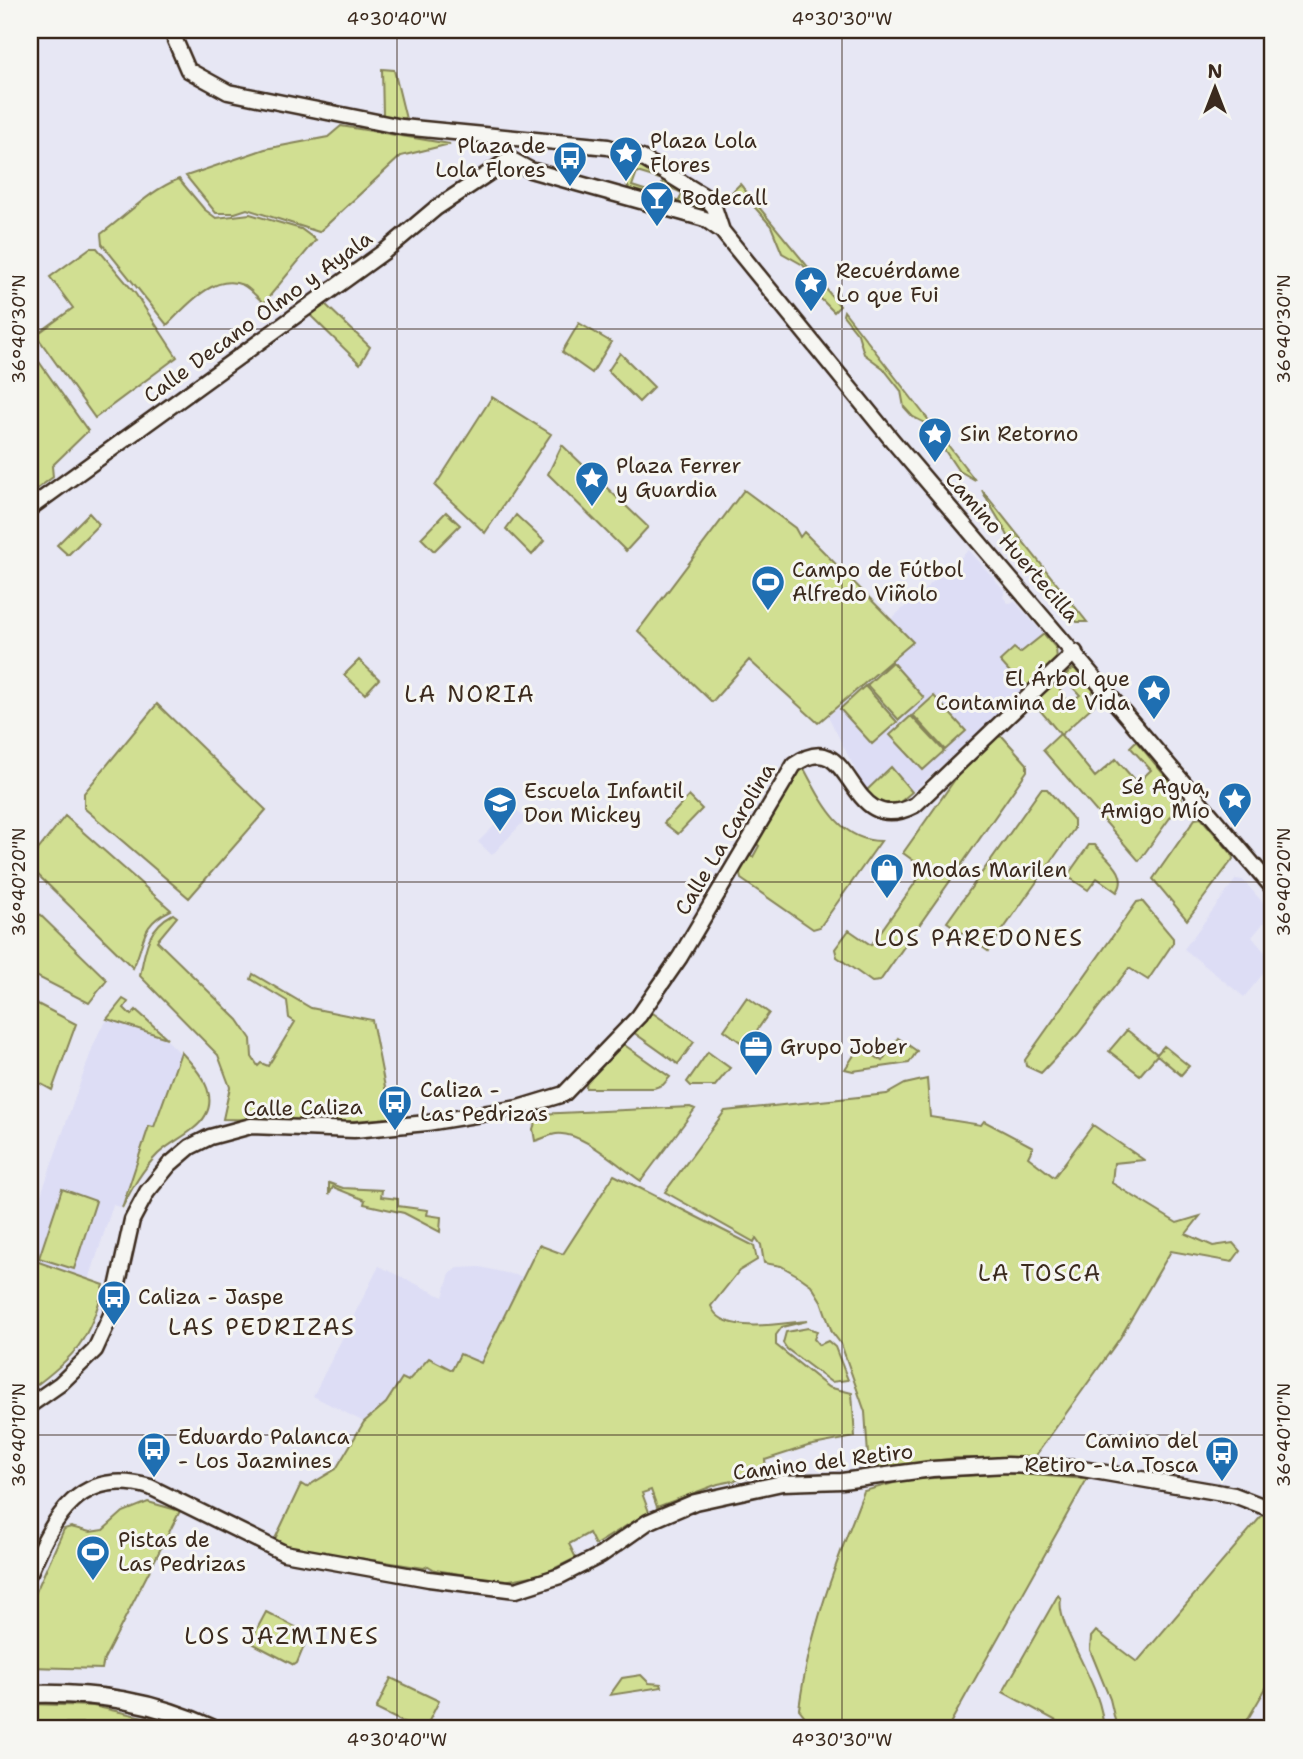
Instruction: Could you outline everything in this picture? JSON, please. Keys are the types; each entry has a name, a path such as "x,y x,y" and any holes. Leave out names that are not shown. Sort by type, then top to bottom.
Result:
{"main road":[{"path":"30,1694 76,1693 131,1700 184,1715 214,1729"}],"street":[{"path":"175,30 175,40 188,70 228,92 389,125 608,147 642,158 704,196 714,207 722,231"},
{"path":"514,137 510,159 530,170 705,219 722,231"},
{"name":"Calle Decano Olmo y Ayala","path":"30,508 385,251 436,208 510,159"},
{"name":"Camino Huertecilla","path":"722,231 891,440 1075,652 1273,888"},
{"name":"Calle La Carolina","path":"564,1094 639,1016 680,957 794,765 807,756 829,756 841,766 863,801 876,810 904,811 915,805 1075,652"},
{"name":"Calle Caliza","path":"30,1405 60,1384 95,1350 111,1315 132,1220 146,1192 169,1165 190,1147 210,1137 251,1126 354,1130 427,1123 518,1108 564,1094"},
{"name":"Camino del Retiro","path":"30,1572 58,1517 90,1487 106,1483 135,1483 150,1487 284,1553 381,1572 516,1590 560,1576 601,1555 648,1522 695,1502 782,1483 842,1481 932,1469 1007,1465 1077,1468 1234,1495 1273,1510"}],"shaded area":[{"path":"969,550 1005,591 1003,597 1008,603 1015,602 1056,648 1057,660 905,799 866,791 828,716 913,642 891,619"},
{"name":"Escuela Infantil Don Mickey","path":"513,807 526,819 492,855 478,842"},
{"path":"1236,879 1243,880 1272,913 1252,937 1273,962 1244,997 1184,949"},
{"path":"123,999 128,1002 124,1008 131,1015 136,1010 203,1075 209,1090 209,1104 201,1122 169,1145 148,1166 122,1208 113,1205 89,1280 30,1259 30,1226 92,1049 100,1030"},
{"path":"379,1266 443,1297 450,1273 458,1268 480,1267 524,1277 481,1364 452,1370 429,1358 407,1381 402,1379 386,1403 364,1422 313,1396"}],"green space":[{"path":"382,69 394,70 406,119 383,116"},
{"path":"341,126 450,144 401,156 319,232 247,209 235,213 216,213 186,176 265,149 328,137"},
{"path":"643,165 691,198 694,196 712,215 631,192 627,185 627,174 634,167","holes":["637,172 663,180 662,184 682,193 679,201 632,186"]},
{"path":"179,179 204,209 216,218 250,214 301,229 316,240 264,303 243,285 221,283 191,301 167,325 102,244 101,234 148,196"},
{"path":"740,184 840,306 834,312 821,299 816,280 803,265 782,253 771,226 745,196 730,201 727,197"},
{"path":"90,248 97,248 135,293 177,357 95,418 36,335 73,308 50,277"},
{"path":"323,302 370,347 360,364 308,313"},
{"path":"844,311 975,480 958,470 927,424 913,417 904,407 901,391 883,368 864,354 858,334 843,315"},
{"path":"579,323 611,342 592,373 562,352"},
{"path":"30,349 88,431 52,466 53,477 30,494"},
{"path":"620,353 654,387 639,402 608,371"},
{"path":"492,397 551,434 485,533 435,486"},
{"name":"Plaza Ferrer y Guardia","path":"562,445 648,527 626,551 548,474"},
{"name":"Campo de Fútbol Alfredo Viñolo","path":"744,490 795,528 800,537 804,532 913,642 818,723 749,660 712,702 638,631"},
{"path":"982,490 1087,622 1077,622 1016,555"},
{"path":"446,512 460,525 434,551 421,538"},
{"path":"89,513 99,524 68,555 57,545"},
{"path":"516,515 544,541 532,555 506,529"},
{"path":"1044,634 1056,648 1057,660 1025,689 1000,661 1014,648 1020,653"},
{"path":"359,660 379,679 365,694 344,675"},
{"path":"892,662 924,698 899,720 867,685"},
{"path":"1074,668 1094,691 1087,697 1094,705 1061,735 1095,777 1116,759 1137,783 1151,770 1130,747 1136,741 1181,795 1182,801 1139,861 1043,750 1060,734 1033,702 1056,683 1069,704 1080,695 1063,677"},
{"path":"865,686 897,722 872,744 840,709"},
{"path":"934,696 966,731 945,750 913,715"},
{"path":"157,704 266,810 189,898 84,808 84,793"},
{"path":"911,716 944,751 923,770 890,735"},
{"path":"996,736 1003,737 1027,764 1027,771 880,981 872,982 837,957 835,949 849,930 871,945 925,869 903,853 968,761"},
{"path":"802,765 824,804 842,826 866,839 881,841 820,927 813,929 741,879 739,871 749,855 753,857 759,846 756,843"},
{"path":"891,767 912,792 899,803 879,803 866,791"},
{"path":"1041,789 1047,789 1074,820 1074,829 988,951 947,922"},
{"path":"689,796 702,809 678,834 664,823"},
{"path":"65,816 171,910 148,928 133,968 30,867 30,860"},
{"path":"1201,818 1232,854 1233,859 1187,920 1153,879 1195,819"},
{"path":"1089,845 1095,845 1119,873 1121,879 1117,892 1097,878 1088,890 1067,876"},
{"path":"1142,901 1173,938 1173,943 1148,980 1129,968 1078,1034 1041,1073 1026,1066 1025,1060 1137,902"},
{"path":"30,905 107,980 89,1003 30,973"},
{"path":"173,914 177,917 157,941 238,1020 251,1039 252,1057 258,1066 261,1063 268,1066 295,1022 289,1018 287,1001 251,979 253,974 311,1008 372,1020 391,1118 343,1122 223,1119 230,1087 218,1055 140,976 146,948 153,932"},
{"path":"747,997 769,1013 746,1046 724,1030"},
{"path":"123,999 128,1002 124,1008 131,1015 136,1010 167,1038 107,1019"},
{"path":"30,1000 76,1024 52,1090 30,1078"},
{"path":"650,1011 694,1042 678,1064 633,1032"},
{"path":"1127,1030 1157,1054 1164,1046 1189,1066 1181,1075 1157,1055 1140,1075 1109,1051"},
{"path":"898,1038 917,1051 909,1063 853,1071 845,1069 860,1046 882,1061"},
{"path":"623,1044 670,1077 663,1085 654,1088 586,1088 587,1078"},
{"path":"181,1052 203,1079 209,1099 208,1109 193,1129 152,1160 122,1208 149,1126 154,1127"},
{"path":"708,1052 730,1068 715,1086 691,1086 687,1082"},
{"path":"927,1079 930,1117 981,1125 984,1121 1033,1147 1028,1157 1054,1177 1093,1125 1144,1160 1114,1163 1112,1183 1177,1223 1200,1216 1186,1234 1213,1246 1233,1243 1240,1251 1232,1262 1171,1251 1120,1338 1034,1458 956,1458 869,1469 865,1412 841,1344 832,1332 821,1301 811,1285 781,1266 764,1263 761,1245 756,1238 754,1242 665,1192 725,1111 887,1094 905,1084"},
{"path":"690,1107 695,1109 641,1181 577,1138 556,1134 535,1141 533,1129 538,1114"},
{"path":"614,1175 754,1246 757,1260 739,1271 711,1306 717,1315 739,1324 753,1326 807,1321 782,1327 776,1335 776,1345 828,1387 852,1393 855,1437 808,1446 765,1460 767,1474 718,1484 657,1507 651,1490 642,1493 649,1512 595,1545 589,1533 569,1544 576,1558 543,1574 504,1581 435,1570 428,1566 424,1568 300,1549 274,1541 301,1484 306,1487 336,1469 364,1422 386,1403 402,1378 408,1381 429,1358 452,1370 460,1354 481,1363 539,1245 563,1254"},
{"path":"329,1183 343,1188 382,1190 381,1197 398,1199 398,1206 428,1210 427,1215 441,1217 440,1232 404,1213 364,1204 365,1200 333,1187 329,1195"},
{"path":"62,1189 96,1201 74,1269 39,1258"},
{"path":"30,1259 104,1285 93,1320 79,1346 59,1367 30,1390"},
{"path":"808,1328 817,1331 814,1339 819,1345 828,1341 835,1347 848,1380 831,1382 787,1349 783,1343 786,1332"},
{"path":"1005,1473 1087,1479 947,1729 815,1729 799,1709 809,1653 825,1598 864,1491 905,1480"},
{"name":"Pistas de Las Pedrizas","path":"148,1502 180,1511 104,1659 102,1669 30,1667 30,1605 64,1529 71,1527 90,1532 103,1530 123,1512"},
{"path":"1264,1513 1273,1518 1273,1676 1242,1729 1117,1729 1110,1699 1090,1650 1091,1637 1096,1631 1137,1662"},
{"path":"1058,1595 1065,1626 1096,1695 1102,1713 1103,1729 1071,1729 1003,1692"},
{"path":"266,1612 309,1634 294,1665 250,1642"},
{"path":"641,1675 649,1683 661,1684 662,1687 610,1695 622,1678"},
{"path":"391,1678 439,1701 425,1729 417,1729 376,1709"},
{"path":"30,1704 93,1706 197,1729 92,1723 30,1727"}],"place":[{"name":"Plaza Lola Flores","path":"626,183"},
{"name":"Plaza de Lola Flores","path":"570,188"},
{"name":"Bodecall","path":"657,228"},
{"name":"Recuérdame Lo que Fui","path":"811,313"},
{"name":"Sin Retorno","path":"935,464"},
{"name":"Plaza Ferrer y Guardia","path":"592,508"},
{"name":"Campo de Fútbol Alfredo Viñolo","path":"768,612"},
{"name":"El Árbol que Contamina de Vida","path":"1154,721"},
{"name":"Sé Agua, Amigo Mío","path":"1235,829"},
{"name":"Escuela Infantil Don Mickey","path":"500,833"},
{"name":"Modas Marilen","path":"887,900"},
{"name":"Grupo Jober","path":"756,1077"},
{"name":"Caliza - Las Pedrizas","path":"395,1132"},
{"name":"Caliza - Jaspe","path":"114,1327"},
{"name":"Eduardo Palanca - Los Jazmines","path":"154,1479"},
{"name":"Camino del Retiro - La Tosca","path":"1222,1483"},
{"name":"Pistas de Las Pedrizas","path":"93,1582"}],"district":[{"name":"LA NORIA","path":"470,694"},
{"name":"LOS PAREDONES","path":"979,938"},
{"name":"LA TOSCA","path":"1040,1273"},
{"name":"LAS PEDRIZAS","path":"262,1327"},
{"name":"LOS JAZMINES","path":"282,1636"}]}
